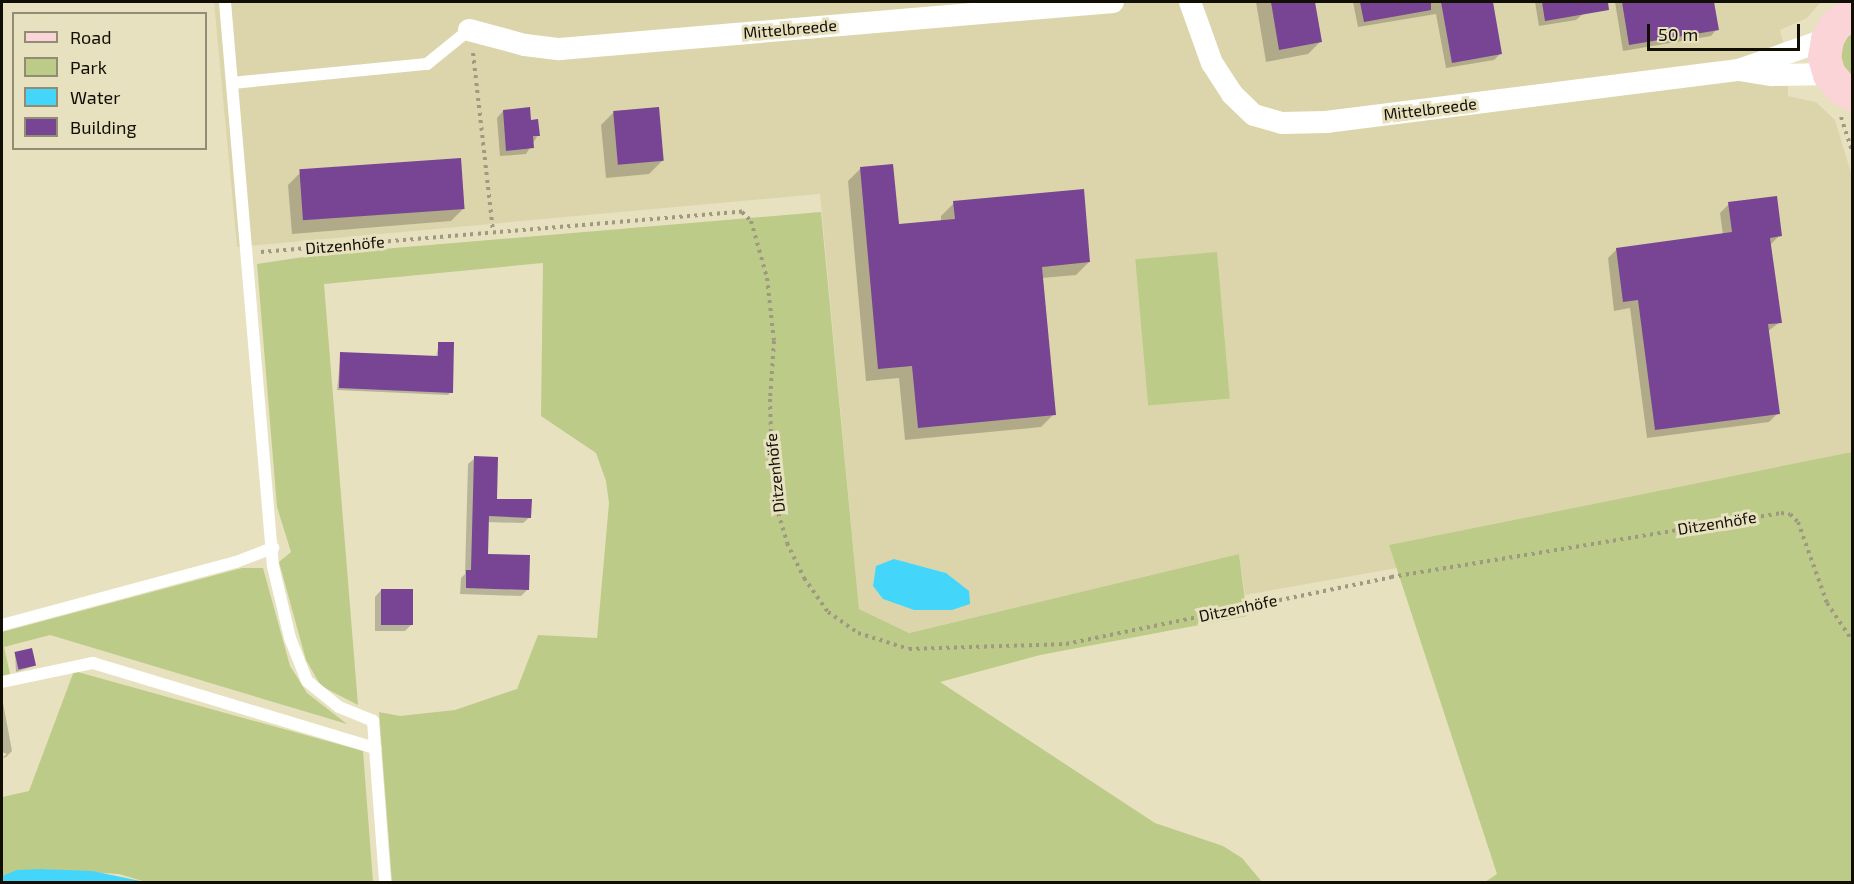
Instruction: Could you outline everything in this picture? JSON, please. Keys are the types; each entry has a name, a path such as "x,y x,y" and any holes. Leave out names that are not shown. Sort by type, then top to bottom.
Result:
{"street":[{"name":"Mittelbreede","path":"469,30 525,45 560,49 1113,2"},
{"name":"Mittelbreede","path":"1190,2 1212,63 1232,94 1254,115 1282,123 1326,122 1739,70"},
{"path":"1841,84 1824,57 1827,39 1835,25 1852,13"},
{"path":"1739,70 1827,39"},
{"path":"1739,70 1841,84"}],"lane":[{"path":"225,2 273,548 283,612 298,664 307,681 339,708 373,721 385,882"},
{"path":"232,83 427,64 469,30"},
{"path":"2,625 236,562 273,548"},
{"path":"2,682 93,663 375,748"}],"path":[{"path":"477,71 493,231"},
{"name":"Ditzenhöfe","path":"246,254 730,210 742,212 751,221 767,278 774,341 770,399 772,475 787,543 804,578 828,612 858,633 880,642 930,650 1066,644 1391,577 1781,513 1791,514 1798,522 1827,603 1852,640"}],"shaded area":[{"path":"214,2 1821,2 1807,18 1780,30 1787,58 1788,96 1816,102 1835,120 1852,176 1852,452 1390,545 1397,568 1245,595 1239,554 909,633 859,609 820,194 237,247","holes":["894,559 946,573 963,607 914,610 883,599"]}],"green space":[{"path":"1852,30 1852,78 1843,68 1840,57 1841,46"},
{"path":"821,212 859,609 909,633 1239,554 1247,616 1040,655 940,682 1155,823 1223,846 1242,858 1262,882 392,882 379,712 400,716 455,710 517,689 538,635 597,638 609,503 606,481 596,453 541,416 543,263 324,284 358,705 321,686 306,660 279,562 291,552 277,507 257,264 323,254"},
{"path":"1217,252 1230,398 1148,406 1135,259"},
{"path":"1852,452 1852,882 1485,882 1497,874 1389,545"},
{"path":"242,568 263,568 290,666 307,693 347,724 50,635 4,647 10,674 2,676 2,632"},
{"path":"74,671 363,751 373,882 146,882 119,874 41,869 2,876 2,797 29,791"},
{"path":"93,880 102,882 10,882"}],"water":[{"path":"894,559 946,573 969,591 970,604 952,610 914,610 883,599 873,586 876,566"},
{"path":"17,870 92,871 145,882 2,882 2,876"}],"building":[{"path":"1271,2 1315,2 1322,42 1279,50"},
{"path":"1360,2 1431,2 1431,10 1364,22"},
{"path":"1441,2 1493,2 1502,54 1452,63"},
{"path":"1542,2 1608,2 1609,10 1545,21"},
{"path":"1622,2 1714,2 1719,30 1629,45"},
{"path":"530,107 531,120 538,119 540,136 533,136 534,148 506,151 503,110"},
{"path":"659,107 664,161 618,165 613,111"},
{"path":"461,158 465,209 303,220 299,169"},
{"path":"893,164 899,224 955,219 953,201 1084,189 1090,262 1042,267 1056,415 918,428 912,366 878,369 860,167"},
{"path":"1777,196 1782,236 1770,238 1782,323 1768,324 1780,414 1655,430 1638,300 1623,302 1616,248 1732,232 1728,202"},
{"path":"438,342 454,342 453,393 339,388 340,352 438,356"},
{"path":"474,456 498,457 497,499 532,499 531,518 489,516 488,554 530,555 529,590 466,588 466,570 471,570"},
{"path":"381,589 413,589 413,625 381,625"},
{"path":"32,648 36,666 19,670 14,652"}]}
